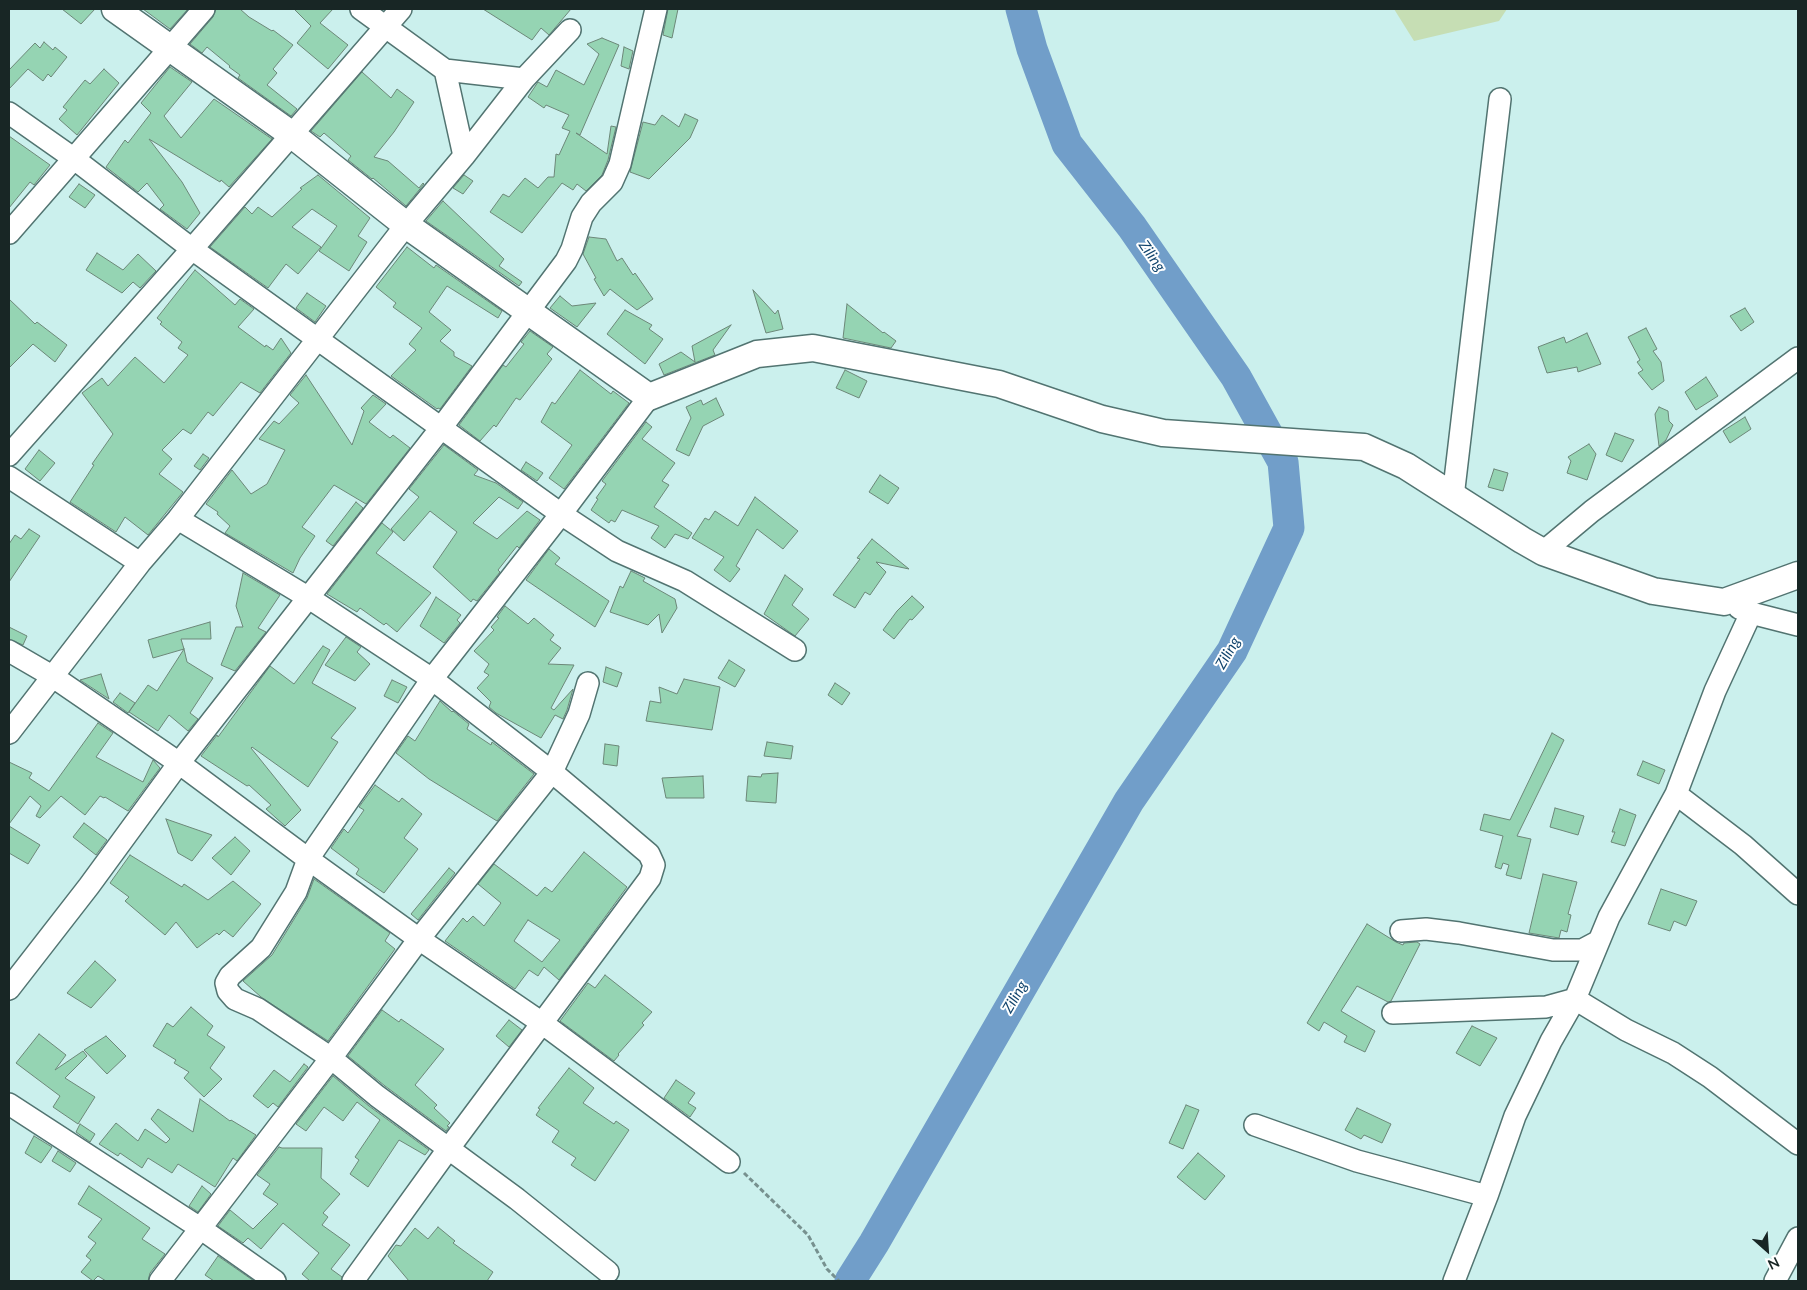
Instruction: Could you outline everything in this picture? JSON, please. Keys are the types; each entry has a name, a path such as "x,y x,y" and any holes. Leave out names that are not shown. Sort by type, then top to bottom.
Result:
{"main road":[{"path":"115,9 291,134 406,225 648,397 757,354 813,348 999,384 1102,418 1163,433 1364,447 1406,466 1544,552 1653,592 1724,602 1798,575"}],"street":[{"path":"9,233 204,9"},
{"path":"361,9 445,70 524,79"},
{"path":"9,454 192,249 401,9"},
{"path":"9,989 89,886 179,763 441,428 566,261 582,217 591,204 612,182 620,164 656,9"},
{"path":"9,733 140,563 178,520 406,225 464,156 524,79 570,30"},
{"path":"445,70 464,156"},
{"path":"1454,496 1500,99"},
{"path":"9,113 73,158 192,249 561,514 618,551 685,581 795,650"},
{"path":"1544,552 1592,511 1798,358"},
{"path":"608,1272 517,1199 377,1096 331,1058 258,1009 235,999 228,991 226,983 230,976 261,948 296,892 308,859 432,679 561,514 648,397"},
{"path":"9,477 140,563"},
{"path":"178,520 309,598 432,679 552,772 649,854 654,865 650,878 449,1148 353,1281"},
{"path":"1724,602 1751,613 1798,625"},
{"path":"1454,1281 1515,1116 1551,1041 1575,999 1614,909 1676,794 1715,691 1751,613"},
{"path":"9,651 52,676 179,763 308,859 542,1023 729,1162"},
{"path":"160,1281 420,939 552,772 579,714 588,684"},
{"path":"1676,794 1743,845 1798,894"},
{"path":"1401,931 1426,929 1459,933 1553,950 1582,950 1599,941"},
{"path":"1394,1013 1546,1007 1575,999 1626,1030 1672,1053 1710,1077 1798,1144"},
{"path":"9,1104 200,1228 275,1281"},
{"path":"1256,1125 1357,1161 1487,1196"},
{"path":"1775,1281 1798,1238"}],"path":[{"path":"729,1162 752,1180 808,1235 826,1269 839,1281"}],"green space":[{"path":"1394,9 1507,9 1499,21 1414,41"}],"building":[{"path":"62,9 95,9 81,24"},
{"path":"143,9 188,9 170,29"},
{"path":"216,9 240,9 249,17 273,30 293,45 273,69 277,73 267,85 297,109 291,116 238,78 240,75 207,47 202,53 190,44 213,17"},
{"path":"294,9 333,9 320,23 348,45 328,69 297,43 311,26"},
{"path":"483,9 571,9 549,35 541,28 532,40"},
{"path":"668,9 678,9 672,38 663,35"},
{"path":"602,38 619,45 580,135 576,133 607,154 611,126 616,127 608,160 602,175 586,191 577,184 573,190 562,183 522,233 490,212 503,194 509,197 525,178 538,188 548,177 554,177 556,154 559,155 570,131 562,128 569,115 546,105 544,108 528,97 538,82 547,87 556,70 584,85 599,54 587,44"},
{"path":"44,42 53,50 55,47 67,57 51,77 48,74 43,81 28,69 9,89 9,70 35,43 40,48"},
{"path":"624,47 633,51 629,69 621,66"},
{"path":"170,67 192,82 164,116 181,138 214,99 272,139 229,187 221,180 220,182 149,139 182,182 200,213 187,229 160,209 164,205 147,183 138,192 106,167 125,140 128,143 151,113 141,103"},
{"path":"104,69 119,83 77,135 59,119 67,110 63,107 85,80 90,84"},
{"path":"362,72 391,98 397,89 414,102 374,157 388,161 419,188 424,184 406,206 348,160 351,156 324,133 320,137 311,131"},
{"path":"685,114 698,120 690,138 649,179 630,172 643,122 655,125 662,115 679,127"},
{"path":"9,136 50,165 34,185 30,182 9,208"},
{"path":"318,175 370,218 358,236 367,242 349,271 319,251 337,226 312,209 292,227 321,247 298,274 286,264 268,288 210,247 245,207 252,214 258,207 272,217 302,189 300,188"},
{"path":"464,175 473,181 463,194 453,188"},
{"path":"79,184 95,195 85,208 69,197"},
{"path":"443,201 504,259 499,266 522,282 519,286 426,221"},
{"path":"589,237 606,239 617,261 622,258 653,299 637,310 610,289 604,296 583,254"},
{"path":"407,247 434,268 436,265 502,311 498,318 447,286 429,312 451,330 440,341 454,352 454,356 472,366 440,409 437,409 391,376 416,350 409,344 422,328 393,307 396,303 376,287"},
{"path":"97,253 123,270 138,254 156,271 140,288 133,282 122,293 86,270"},
{"path":"195,270 235,305 240,299 254,309 238,327 265,347 266,345 273,350 281,338 291,353 260,393 241,382 213,416 208,412 191,434 183,429 162,450 172,459 159,474 183,492 148,535 125,517 116,532 70,502 94,465 92,464 113,434 82,393 102,378 108,386 135,357 164,383 188,355 178,348 182,342 160,324 162,322 157,318"},
{"path":"753,290 775,314 778,310 783,329 766,333"},
{"path":"307,293 326,306 315,322 296,308"},
{"path":"560,296 572,306 596,303 577,327 550,308"},
{"path":"9,299 35,324 37,322 67,345 55,362 33,344 9,368"},
{"path":"847,304 896,341 891,348 843,338"},
{"path":"1745,308 1754,322 1741,331 1730,316"},
{"path":"625,310 652,325 649,329 663,339 645,364 607,334"},
{"path":"731,325 713,350 715,355 664,375 659,364 681,352 695,362 692,346"},
{"path":"1646,328 1657,349 1653,351 1661,362 1664,381 1652,390 1638,373 1643,370 1637,362 1640,360 1628,337"},
{"path":"530,331 553,347 547,354 552,359 520,400 516,398 496,427 494,425 480,441 459,425 503,365 506,367 524,344 521,342"},
{"path":"1587,333 1601,364 1578,372 1577,367 1547,373 1538,347 1564,337 1566,343"},
{"path":"580,370 611,394 613,391 629,403 564,489 549,478 572,445 541,422 552,402 555,404"},
{"path":"845,370 867,381 859,398 836,388"},
{"path":"306,375 352,445 364,411 361,408 373,395 386,404 369,422 390,438 393,435 410,448 366,504 334,485 302,527 315,536 300,558 293,573 225,533 230,526 217,514 218,512 206,504 232,470 251,494 267,484 285,450 259,439 274,421 279,424 299,403 290,395"},
{"path":"1706,377 1718,396 1696,410 1685,392"},
{"path":"716,398 724,415 703,426 689,456 676,450 691,418 686,407 701,400 703,405"},
{"path":"1659,407 1668,411 1669,421 1673,425 1666,440 1659,446 1655,414"},
{"path":"1745,417 1751,429 1730,443 1723,431"},
{"path":"646,422 652,427 642,439 675,463 662,481 669,485 654,507 692,533 688,539 675,534 665,548 651,538 659,526 622,510 615,522 611,520 609,523 591,510 598,499 596,498 606,484 602,481"},
{"path":"1615,433 1634,440 1622,462 1606,455"},
{"path":"1589,444 1596,454 1587,480 1567,473 1571,461 1568,457"},
{"path":"444,445 478,470 474,475 496,483 523,502 518,509 499,497 473,523 497,539 527,511 540,520 519,548 517,546 498,570 500,572 477,601 473,599 471,602 433,567 457,532 430,511 404,541 391,529 419,497 409,489"},
{"path":"39,450 55,463 40,481 25,469"},
{"path":"203,454 209,458 200,470 194,466"},
{"path":"526,462 543,473 537,481 521,470"},
{"path":"1494,469 1508,473 1503,491 1488,487"},
{"path":"880,475 899,488 888,504 869,492"},
{"path":"755,497 798,531 783,549 757,529 736,566 740,569 730,582 714,570 724,557 692,538 705,518 709,520 715,511 738,526"},
{"path":"356,502 363,508 333,546 326,541"},
{"path":"382,523 393,532 376,553 431,593 397,632 386,623 384,625 360,608 357,612 327,594"},
{"path":"29,529 40,536 9,582 9,544 15,535 21,539"},
{"path":"872,539 909,569 876,562 886,572 870,595 865,592 855,608 833,595 860,559 857,558"},
{"path":"549,549 560,558 555,564 609,601 595,627 526,580"},
{"path":"631,571 645,578 643,581 675,599 677,608 662,633 659,614 648,625 610,612 620,586 623,588"},
{"path":"243,573 280,595 258,628 266,632 235,671 221,665 236,627 243,627 236,606"},
{"path":"785,575 803,589 792,605 809,619 795,636 764,614"},
{"path":"912,596 924,607 912,620 910,619 894,639 883,630 897,611"},
{"path":"436,597 461,615 457,620 460,623 444,643 420,626"},
{"path":"505,606 528,624 534,618 554,635 550,640 561,648 548,664 574,665 551,708 554,710 573,689 563,719 555,715 541,738 496,713 489,707 491,702 477,688 489,675 484,672 489,664 474,651 494,630 491,627 499,618 497,617"},
{"path":"210,622 211,639 181,639 184,649 153,658 148,640"},
{"path":"9,627 27,636 23,645 9,639"},
{"path":"346,637 361,647 357,652 370,664 355,681 325,665"},
{"path":"323,646 330,650 312,683 356,708 331,738 338,742 308,787 251,748 301,810 285,826 266,809 271,805 249,785 247,786 201,756 217,735 218,737 270,666 294,684"},
{"path":"184,649 187,662 213,678 190,713 198,719 188,731 169,715 158,731 129,712 148,685 157,691"},
{"path":"729,660 745,670 735,687 718,678"},
{"path":"606,667 622,673 617,687 603,682"},
{"path":"101,674 109,699 80,680"},
{"path":"684,679 720,687 712,730 646,721 650,701 661,703 659,687 677,694"},
{"path":"392,680 407,687 398,703 384,696"},
{"path":"835,683 850,693 842,705 828,695"},
{"path":"120,693 135,703 128,713 113,702"},
{"path":"440,701 469,724 467,729 491,745 492,742 534,774 497,821 429,779 396,753 408,736 415,741"},
{"path":"98,723 113,733 96,757 143,782 153,760 160,768 128,811 100,796 85,815 61,796 40,818 36,816 41,806 30,796 9,824 9,762 32,773 29,778 49,791"},
{"path":"1552,733 1564,740 1517,836 1531,839 1521,879 1506,875 1509,865 1503,863 1501,869 1495,867 1503,836 1480,830 1484,814 1510,820"},
{"path":"767,742 793,746 791,759 764,756"},
{"path":"605,744 619,746 617,766 603,764"},
{"path":"1643,761 1665,770 1659,784 1637,775"},
{"path":"778,773 776,803 746,801 748,776 761,777 762,774"},
{"path":"703,776 704,798 666,798 662,778"},
{"path":"375,785 399,802 402,798 422,814 404,838 418,849 384,893 356,874 359,869 331,848 344,829 348,833 364,810 359,807"},
{"path":"1555,808 1584,816 1578,835 1550,827"},
{"path":"1620,809 1636,815 1625,846 1611,842 1615,832 1612,832"},
{"path":"166,819 212,835 192,861 178,853"},
{"path":"84,823 107,840 96,855 73,837"},
{"path":"9,826 40,845 28,864 9,853"},
{"path":"235,837 250,851 231,875 212,858"},
{"path":"584,852 627,887 559,980 544,967 538,976 529,970 515,989 445,941 463,918 467,922 473,916 484,926 501,903 478,884 494,864 537,896 545,887 552,892","holes":["528,920 560,940 542,962 514,941"]},
{"path":"130,855 182,887 184,884 208,900 233,881 261,904 233,937 224,930 197,948 176,922 165,935 125,901 129,897 110,883"},
{"path":"449,868 455,873 418,920 411,914"},
{"path":"1543,874 1577,882 1568,914 1571,915 1567,932 1561,930 1559,938 1529,933"},
{"path":"314,879 390,933 385,941 395,949 328,1041 261,997 243,981 272,955 307,898"},
{"path":"1661,889 1697,901 1686,926 1674,921 1670,931 1648,924"},
{"path":"1367,924 1403,945 1404,943 1417,942 1420,944 1391,1001 1388,1002 1357,986 1341,1011 1375,1031 1365,1052 1344,1042 1347,1036 1324,1022 1319,1031 1307,1023"},
{"path":"95,961 116,980 91,1008 67,993"},
{"path":"605,975 652,1012 642,1023 644,1025 614,1061 560,1021 588,983 595,988"},
{"path":"191,1007 213,1026 207,1035 225,1047 210,1068 222,1079 204,1097 184,1078 189,1072 174,1063 176,1060 153,1046 167,1023 173,1027"},
{"path":"382,1010 399,1022 401,1019 444,1049 415,1085 437,1105 434,1108 450,1123 446,1131 348,1056"},
{"path":"509,1020 522,1030 509,1047 496,1036"},
{"path":"1472,1026 1497,1038 1480,1066 1456,1053"},
{"path":"39,1034 66,1055 55,1070 83,1051 87,1056 65,1078 95,1097 78,1124 53,1107 60,1096 16,1063"},
{"path":"106,1036 126,1056 107,1074 84,1050"},
{"path":"304,1064 308,1067 278,1107 273,1103 268,1108 253,1096 274,1070 290,1082"},
{"path":"569,1068 594,1088 583,1103 614,1124 616,1121 629,1130 595,1181 571,1165 576,1158 552,1142 559,1131 536,1115 540,1109 538,1108"},
{"path":"333,1076 369,1106 429,1150 425,1155 399,1140 368,1187 350,1174 359,1160 355,1157 380,1120 357,1102 343,1121 324,1107 306,1131 296,1124"},
{"path":"676,1080 695,1093 688,1103 696,1108 690,1117 664,1098"},
{"path":"200,1099 230,1121 256,1135 237,1161 233,1158 215,1187 178,1164 172,1173 148,1158 142,1168 120,1153 118,1156 99,1144 116,1123 138,1141 145,1129 166,1143 170,1139 151,1119 158,1109 193,1132"},
{"path":"1186,1105 1199,1110 1183,1149 1169,1143"},
{"path":"1357,1108 1391,1124 1382,1143 1364,1135 1361,1139 1345,1130"},
{"path":"80,1124 95,1134 90,1142 76,1132"},
{"path":"34,1136 52,1147 41,1163 25,1153"},
{"path":"279,1147 322,1148 321,1178 340,1194 323,1213 328,1217 322,1225 350,1245 331,1269 342,1277 341,1281 310,1281 302,1274 319,1253 283,1223 261,1249 248,1238 243,1243 218,1226 230,1210 253,1229 278,1204 263,1194 270,1184 257,1175"},
{"path":"58,1151 76,1163 70,1172 52,1161"},
{"path":"1198,1153 1225,1176 1205,1200 1177,1177"},
{"path":"89,1186 150,1228 142,1239 165,1254 150,1273 148,1281 106,1281 98,1276 93,1281 81,1272 91,1260 86,1256 96,1243 88,1237 102,1219 78,1204"},
{"path":"202,1186 211,1194 198,1212 189,1206"},
{"path":"438,1227 455,1241 453,1243 493,1272 487,1281 409,1281 388,1256 396,1245 401,1246 415,1228 428,1239"},
{"path":"218,1256 254,1281 214,1281 205,1275"}],"waterway":[{"name":"Ziling","path":"850,1281 874,1243 1129,801 1232,651 1289,528 1283,462 1236,377 1132,227 1067,144 1032,49 1021,9"}]}
